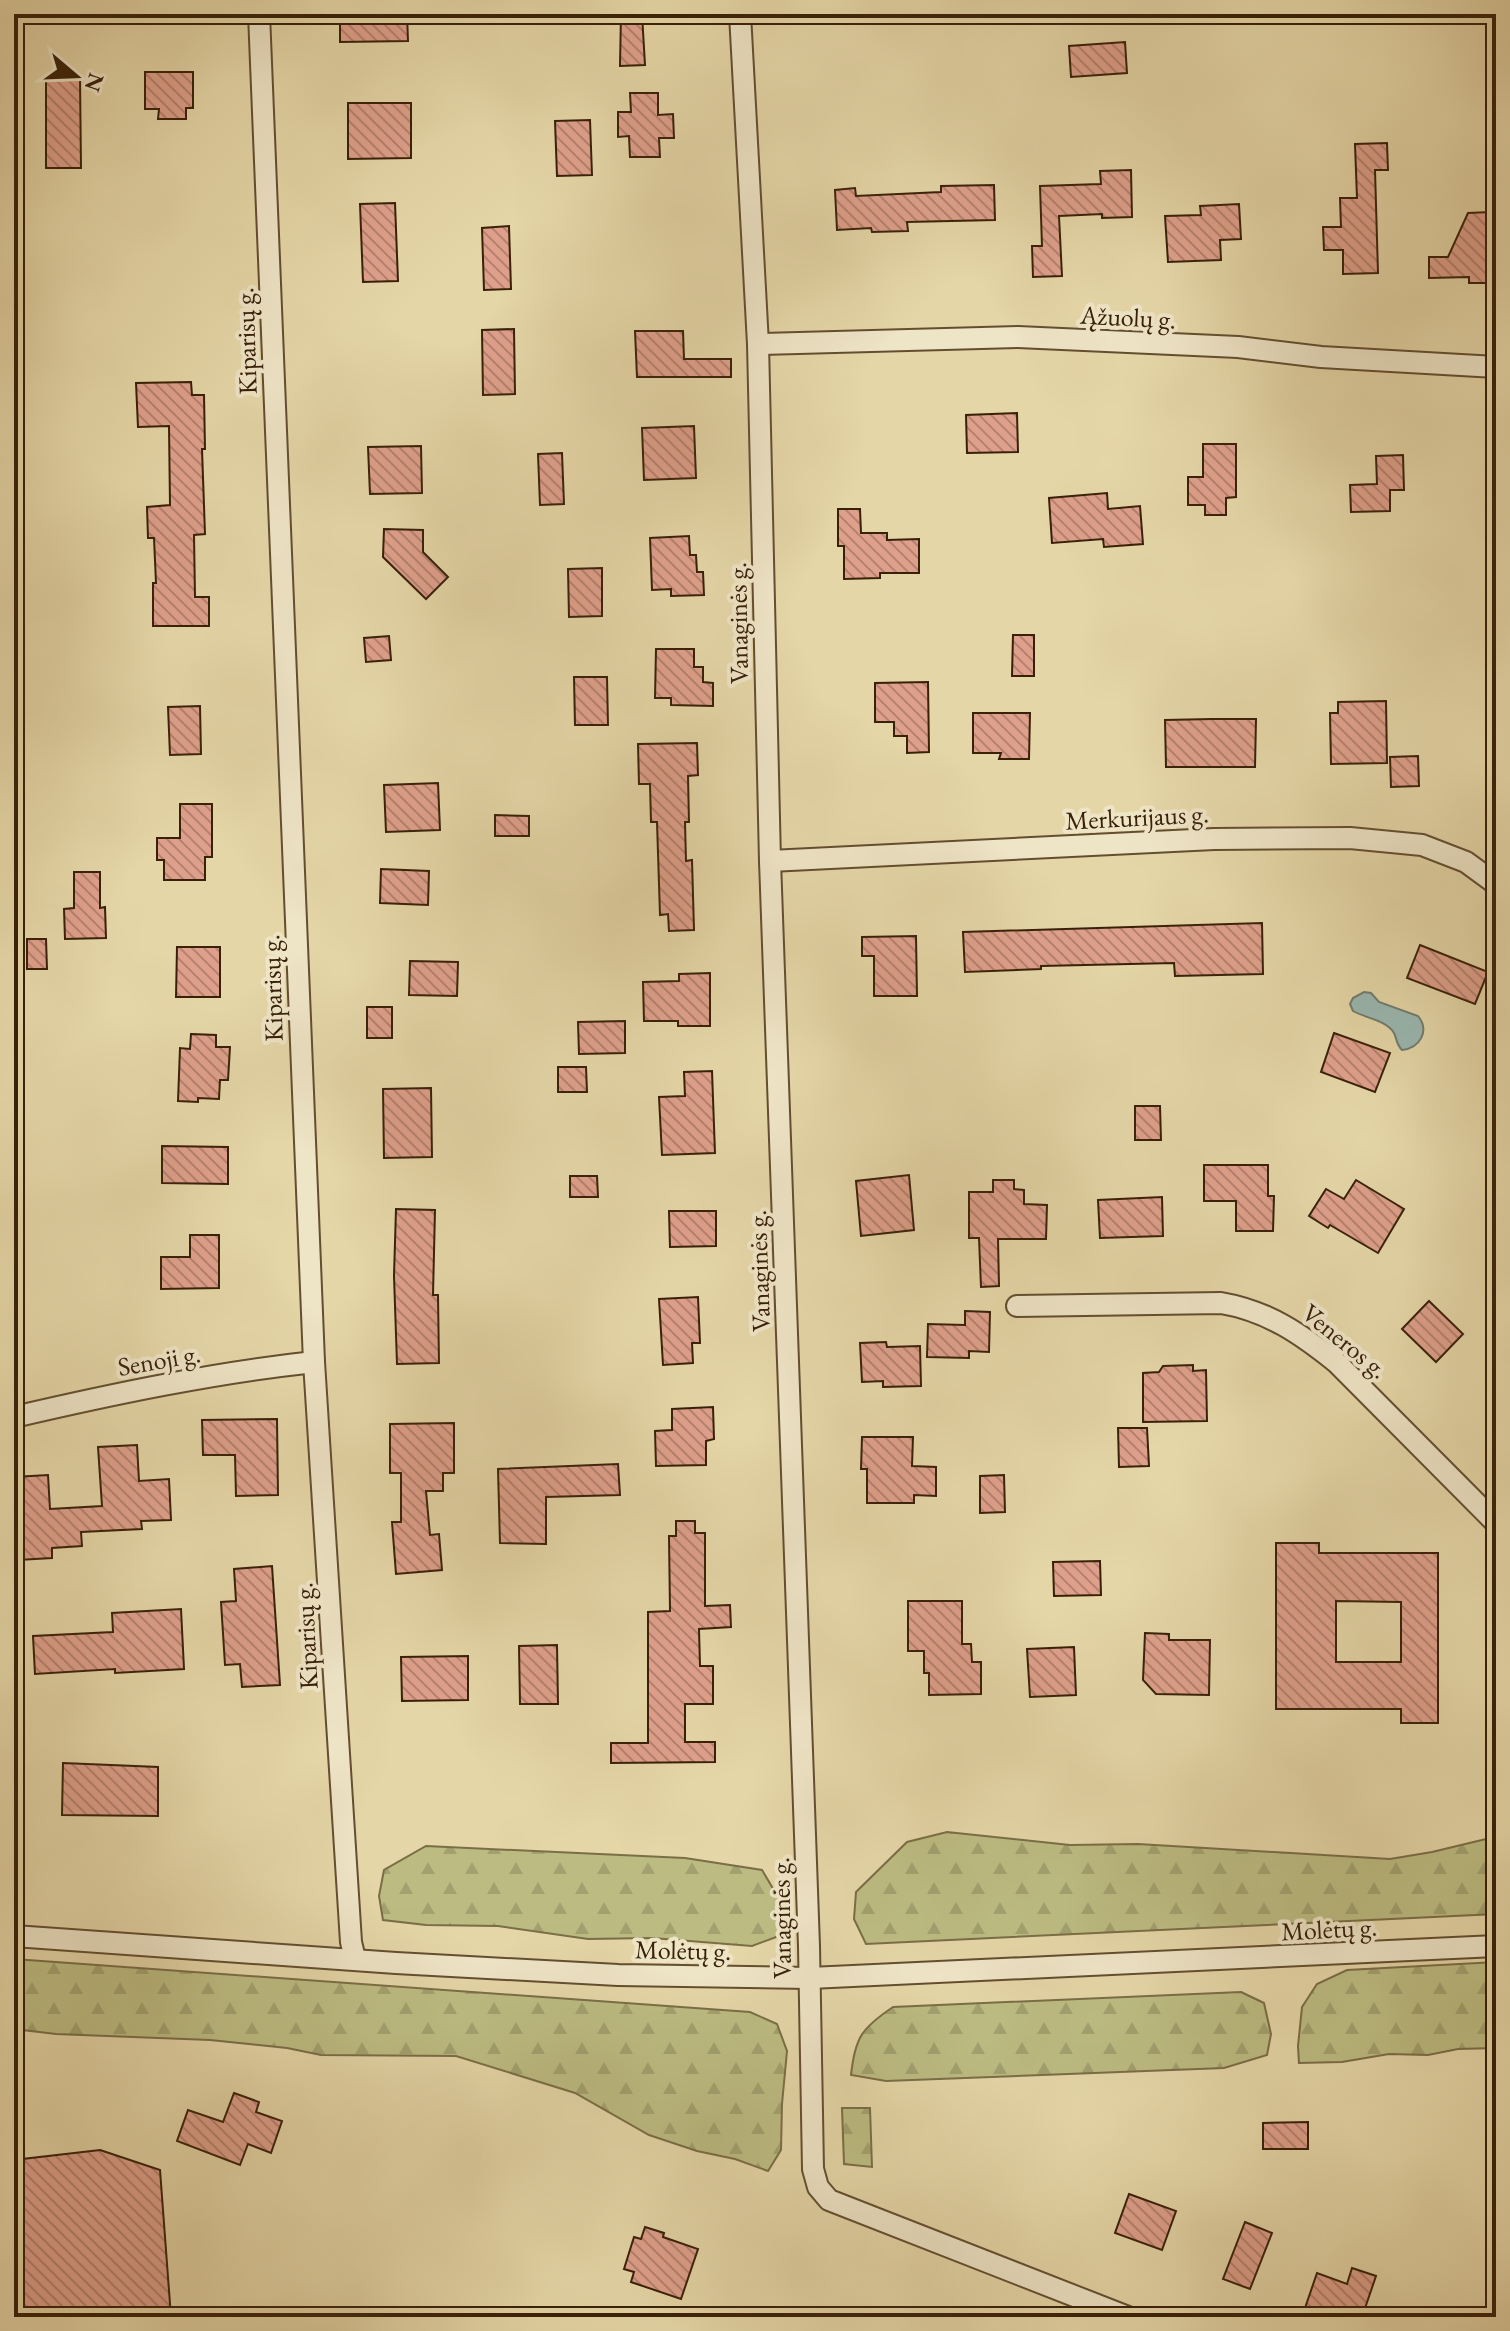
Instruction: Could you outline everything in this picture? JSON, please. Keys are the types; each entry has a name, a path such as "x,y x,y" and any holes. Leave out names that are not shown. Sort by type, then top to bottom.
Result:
{"street":[{"name":"Kiparisų g.","path":"259,14 314,1362 351,1942 355,1959"},
{"name":"Vanaginės g.","path":"740,14 758,344 770,861 810,1978 813,2169 818,2187 829,2200 1128,2317"},
{"name":"Ąžuolų g.","path":"758,344 1018,337 1238,347 1321,357 1496,367"},
{"name":"Merkurijaus g.","path":"770,861 1214,839 1350,838 1422,845 1466,862 1496,884"},
{"name":"Veneros g.","path":"1017,1306 1221,1303 1268,1315 1309,1340 1337,1363 1496,1523"},
{"name":"Senoji g.","path":"14,1417 131,1391 260,1368 314,1362"},
{"name":"Molėtų g.","path":"14,1936 618,1975 810,1978 1496,1946"}],"green space":[{"path":"947,1832 1070,1845 1138,1844 1390,1859 1486,1839 1496,1840 1496,1914 866,1944 854,1919 856,1892 907,1842"},
{"path":"426,1846 685,1858 762,1870 778,1897 779,1936 752,1946 652,1938 588,1939 498,1926 426,1925 383,1920 379,1896 384,1870"},
{"path":"14,1959 750,2012 777,2024 787,2051 781,2150 768,2171 735,2159 697,2151 649,2135 575,2093 456,2056 321,2055 210,2040 56,2034 14,2029"},
{"path":"1496,1962 1496,2048 1299,2063 1302,2007 1317,1984 1347,1970"},
{"path":"1241,1992 1264,2003 1271,2034 1267,2055 1224,2068 886,2081 851,2075 855,2051 862,2035 893,2007"},
{"path":"842,2108 870,2108 872,2167 844,2164"}],"water":[{"path":"1364,992 1371,993 1379,1002 1418,1016 1423,1033 1414,1046 1402,1050 1390,1029 1353,1011 1350,1004 1353,998"}],"building":[{"path":"340,14 407,14 408,41 340,42"},
{"path":"621,14 642,14 645,65 620,66"},
{"path":"1125,42 1127,73 1071,77 1069,46"},
{"path":"145,72 193,72 193,108 186,108 186,119 158,119 159,109 145,109"},
{"path":"80,78 81,168 46,168 46,79"},
{"path":"630,93 658,93 658,115 673,114 674,138 659,138 660,157 630,157 629,136 618,137 618,112 631,112"},
{"path":"348,103 411,103 411,158 348,159"},
{"path":"590,120 592,175 557,176 555,121"},
{"path":"1387,143 1388,170 1375,170 1378,273 1343,274 1343,250 1324,250 1323,227 1341,227 1340,198 1357,198 1355,144"},
{"path":"1131,170 1132,217 1102,218 1102,214 1059,216 1062,276 1033,277 1032,246 1042,246 1040,186 1101,184 1100,171"},
{"path":"994,185 995,220 907,222 908,231 872,232 871,228 837,230 835,190 855,188 856,196 941,192 941,186"},
{"path":"395,203 398,281 363,282 360,204"},
{"path":"1239,204 1241,239 1220,240 1221,260 1168,262 1165,216 1201,215 1200,206"},
{"path":"1490,212 1491,283 1469,283 1469,277 1429,278 1429,257 1448,257 1468,213"},
{"path":"509,226 511,289 484,290 482,228"},
{"path":"514,329 515,394 483,395 482,330"},
{"path":"635,331 683,331 684,359 731,359 731,377 637,377"},
{"path":"191,382 192,395 204,395 205,534 194,535 195,597 209,597 209,626 153,626 153,583 156,583 154,538 148,538 147,507 170,505 169,426 138,427 136,383"},
{"path":"1017,413 1018,452 967,453 966,415"},
{"path":"694,426 696,478 644,480 642,428"},
{"path":"1203,444 1236,444 1236,497 1226,498 1226,515 1205,515 1205,505 1188,505 1188,477 1203,477"},
{"path":"421,446 422,493 370,494 368,447"},
{"path":"562,453 564,504 540,505 538,454"},
{"path":"1403,455 1404,490 1390,490 1390,511 1351,512 1350,485 1377,484 1376,456"},
{"path":"1107,493 1108,509 1140,506 1143,544 1104,547 1103,539 1052,543 1049,498"},
{"path":"838,509 860,509 861,533 887,533 887,540 919,539 919,573 880,573 880,578 844,579 844,546 838,546"},
{"path":"384,529 423,530 423,552 448,577 426,599 383,557"},
{"path":"689,536 690,555 696,555 697,572 703,572 704,595 671,596 671,589 652,590 650,538"},
{"path":"602,568 602,616 569,617 568,569"},
{"path":"1013,635 1034,635 1034,676 1012,676"},
{"path":"389,636 391,660 366,662 364,638"},
{"path":"656,649 694,649 694,667 703,667 703,682 713,683 713,706 671,705 671,698 655,698"},
{"path":"574,677 607,677 608,725 575,725"},
{"path":"928,682 929,752 907,753 907,736 894,736 894,722 875,722 875,683"},
{"path":"1386,701 1387,763 1331,764 1330,713 1338,713 1338,702"},
{"path":"200,706 201,754 170,755 168,707"},
{"path":"973,713 1030,713 1029,759 999,759 1001,753 973,753"},
{"path":"1256,719 1255,767 1166,767 1165,720"},
{"path":"697,743 698,775 688,776 689,822 685,822 686,861 692,860 694,930 669,931 668,914 660,915 657,822 651,822 650,784 639,784 638,744"},
{"path":"1418,756 1419,786 1391,787 1390,757"},
{"path":"438,783 440,830 386,832 384,785"},
{"path":"180,804 212,804 212,857 205,857 205,880 164,880 164,860 157,860 157,838 180,838"},
{"path":"495,815 529,816 529,836 495,836"},
{"path":"381,869 429,871 428,905 380,903"},
{"path":"74,872 100,872 100,908 105,907 106,938 65,939 64,909 74,908"},
{"path":"1262,923 1263,974 1175,976 1174,963 1041,966 1041,969 965,972 963,932"},
{"path":"916,936 917,996 874,996 874,956 862,956 862,937"},
{"path":"27,939 46,939 47,969 27,969"},
{"path":"1420,945 1488,972 1475,1004 1407,978"},
{"path":"177,947 220,947 220,997 176,997"},
{"path":"410,961 458,962 457,996 409,995"},
{"path":"710,973 710,1026 678,1026 678,1021 644,1021 643,982 679,981 679,974"},
{"path":"367,1007 392,1007 392,1038 367,1038"},
{"path":"625,1021 625,1053 579,1054 578,1022"},
{"path":"1334,1033 1390,1053 1375,1092 1321,1072"},
{"path":"191,1034 216,1035 216,1047 230,1047 228,1080 220,1080 219,1099 178,1101 180,1048 190,1049"},
{"path":"558,1067 586,1067 587,1092 558,1092"},
{"path":"712,1071 715,1153 662,1155 659,1097 685,1096 684,1072"},
{"path":"431,1088 432,1157 384,1158 383,1089"},
{"path":"1135,1106 1160,1106 1161,1140 1135,1140"},
{"path":"162,1146 228,1147 228,1184 162,1183"},
{"path":"1204,1165 1268,1165 1268,1196 1274,1196 1273,1231 1236,1231 1236,1201 1204,1201"},
{"path":"909,1175 914,1230 861,1236 856,1181"},
{"path":"570,1176 597,1176 598,1197 570,1197"},
{"path":"993,1180 1014,1180 1014,1189 1024,1190 1024,1204 1047,1205 1046,1239 998,1239 999,1286 981,1287 979,1238 969,1238 969,1192 993,1192"},
{"path":"1356,1180 1404,1209 1378,1253 1309,1216 1326,1189 1344,1199"},
{"path":"1162,1197 1163,1236 1100,1238 1098,1200"},
{"path":"396,1209 435,1210 433,1295 438,1295 439,1363 397,1364 394,1276"},
{"path":"669,1211 716,1211 716,1246 670,1247"},
{"path":"190,1235 219,1235 219,1288 161,1289 161,1257 190,1257"},
{"path":"698,1297 700,1343 692,1343 693,1363 663,1365 659,1299"},
{"path":"1429,1301 1463,1334 1436,1362 1402,1329"},
{"path":"965,1311 990,1312 989,1352 969,1351 969,1358 927,1357 928,1324 965,1325"},
{"path":"886,1342 887,1347 920,1346 921,1386 883,1387 883,1381 862,1382 860,1343"},
{"path":"1193,1365 1193,1371 1206,1370 1207,1421 1143,1422 1143,1373 1159,1372 1163,1366"},
{"path":"713,1407 714,1439 706,1441 706,1465 656,1466 655,1431 672,1430 672,1409"},
{"path":"277,1419 278,1495 236,1496 235,1455 203,1455 202,1420"},
{"path":"454,1423 454,1473 443,1473 443,1491 426,1491 430,1535 439,1534 442,1570 396,1574 392,1522 401,1522 401,1473 390,1473 390,1424"},
{"path":"1118,1428 1147,1428 1149,1466 1119,1467"},
{"path":"862,1437 913,1437 912,1466 936,1467 936,1496 914,1495 914,1503 867,1503 867,1469 861,1469"},
{"path":"137,1445 139,1481 169,1479 171,1520 141,1521 142,1529 81,1532 82,1546 52,1548 52,1558 18,1560 14,1477 48,1475 50,1509 102,1506 98,1447"},
{"path":"618,1464 620,1495 546,1497 546,1544 500,1543 498,1469"},
{"path":"1004,1475 1005,1512 980,1513 980,1476"},
{"path":"676,1521 695,1521 695,1533 705,1533 705,1606 730,1605 731,1627 699,1629 700,1666 713,1666 713,1704 685,1704 685,1742 715,1742 715,1762 611,1763 611,1743 648,1743 648,1612 670,1611 669,1536 676,1536"},
{"path":"1276,1543 1319,1543 1319,1553 1438,1553 1438,1723 1401,1723 1401,1709 1276,1709","holes":["1336,1601 1401,1602 1401,1662 1336,1662"]},
{"path":"1100,1561 1101,1595 1054,1596 1053,1562"},
{"path":"272,1566 280,1685 242,1687 240,1664 225,1665 221,1602 236,1601 234,1569"},
{"path":"908,1601 962,1601 962,1644 971,1644 972,1662 981,1662 981,1694 929,1695 929,1673 924,1673 924,1651 908,1651"},
{"path":"181,1609 184,1669 35,1674 33,1636 113,1632 112,1613"},
{"path":"1145,1633 1169,1634 1169,1640 1210,1640 1209,1695 1156,1694 1143,1680"},
{"path":"557,1645 558,1704 520,1704 519,1646"},
{"path":"1074,1647 1076,1695 1030,1697 1027,1649"},
{"path":"468,1656 468,1700 402,1701 401,1657"},
{"path":"63,1763 158,1767 158,1816 62,1815"},
{"path":"234,2093 259,2102 256,2112 282,2121 271,2153 248,2144 240,2165 177,2141 188,2110 223,2122"},
{"path":"1308,2122 1308,2149 1263,2149 1263,2123"},
{"path":"100,2150 160,2170 171,2317 14,2317 14,2160"},
{"path":"1129,2194 1176,2211 1162,2250 1115,2233"},
{"path":"1245,2222 1272,2233 1250,2289 1223,2279"},
{"path":"645,2227 698,2249 681,2299 631,2282 634,2272 624,2269 634,2237 641,2239"},
{"path":"1352,2268 1376,2276 1362,2317 1332,2317 1305,2308 1317,2273 1347,2284"}]}
